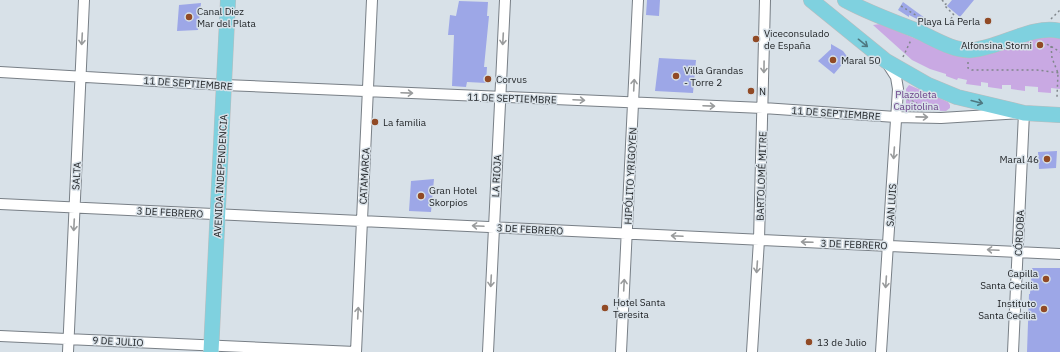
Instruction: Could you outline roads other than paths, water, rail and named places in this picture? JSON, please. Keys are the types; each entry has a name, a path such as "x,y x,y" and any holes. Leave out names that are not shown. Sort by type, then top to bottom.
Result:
{"main road":[{"name":"AVENIDA INDEPENDENCIA","path":"211,349 228,0"},
{"path":"811,0 886,61 916,79 957,97 1024,113 1060,115"},
{"path":"845,28 844,19 851,3 963,50 984,48 1041,30 1052,29 1056,25"}],"street":[{"name":"SALTA","path":"68,352 84,0"},
{"name":"CATAMARCA","path":"356,352 372,0"},
{"name":"LA RIOJA","path":"488,352 504,0"},
{"name":"HIPÓLITO YRIGOYEN","path":"621,352 638,0"},
{"name":"BARTOLOMÉ MITRE","path":"752,352 759,240 765,0"},
{"name":"SAN LUIS","path":"881,352 897,82 886,61"},
{"name":"11 DE SEPTIEMBRE","path":"0,72 368,92 762,108 896,117 941,118 1024,113"},
{"name":"CÓRDOBA","path":"1013,352 1024,113"},
{"name":"3 DE FEBRERO","path":"0,204 1060,254"},
{"name":"9 DE JULIO","path":"0,336 69,339 211,349 356,352"}],"place":[{"name":"Canal Diez Mar del Plata","path":"189,17"},
{"name":"Playa La Perla","path":"988,21"},
{"name":"Viceconsulado de España","path":"756,39"},
{"name":"Alfonsina Storni","path":"1040,45"},
{"name":"Maral 50","path":"833,60"},
{"name":"Villa Grandas - Torre 2","path":"676,76"},
{"name":"Corvus","path":"488,79"},
{"name":"N","path":"751,91"},
{"name":"La familia","path":"375,122"},
{"name":"Maral 46","path":"1047,159"},
{"name":"Gran Hotel Skorpios","path":"421,196"},
{"name":"Capilla Santa Cecilia","path":"1046,279"},
{"name":"Hotel Santa Teresita","path":"605,308"},
{"name":"Instituto Santa Cecilia","path":"1044,309"},
{"name":"13 de Julio","path":"809,342"}],"park label":[{"name":"Plazoleta Capitolina","path":"916,100"}]}
